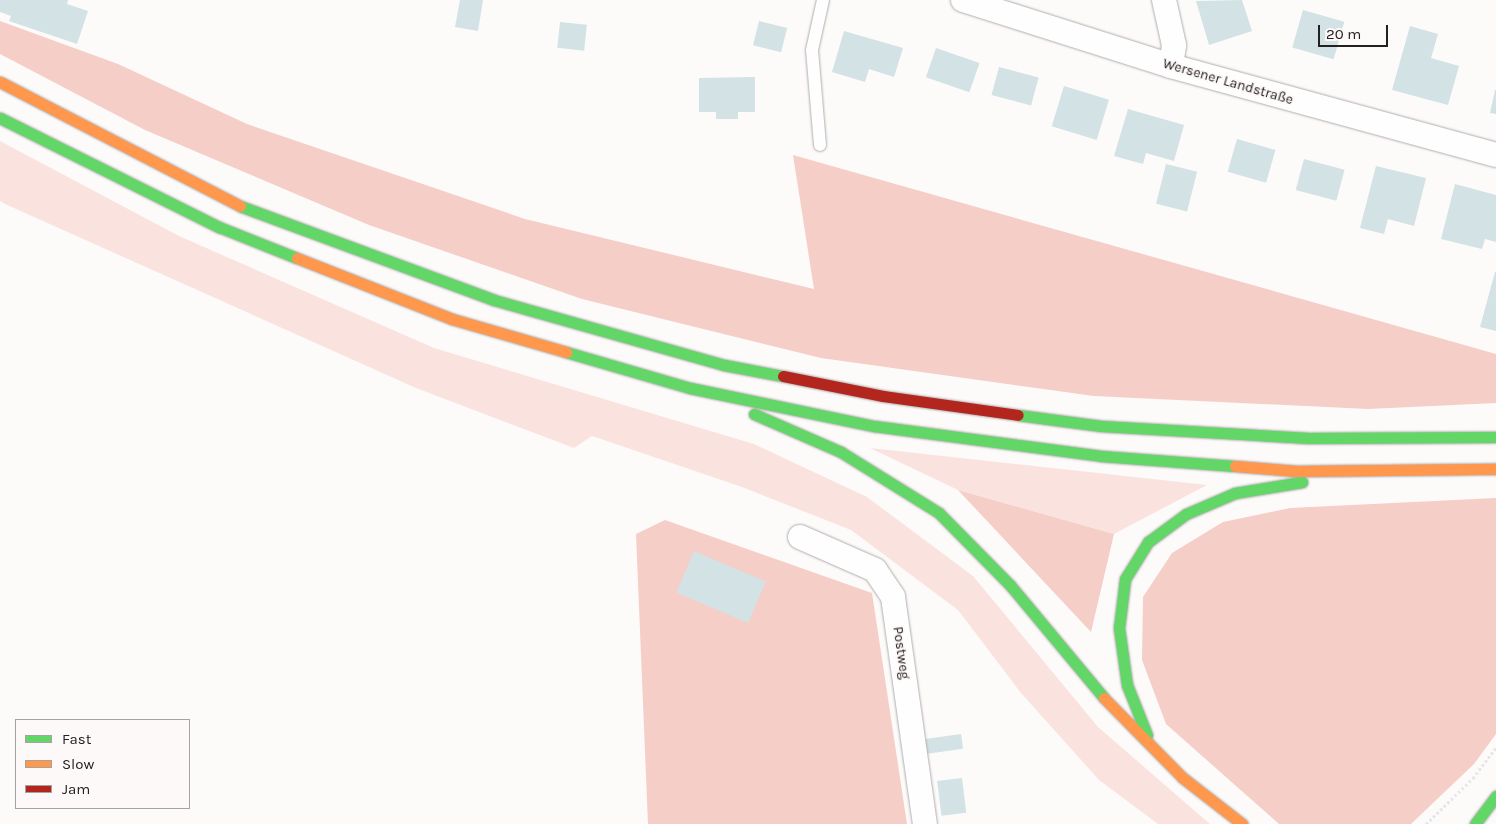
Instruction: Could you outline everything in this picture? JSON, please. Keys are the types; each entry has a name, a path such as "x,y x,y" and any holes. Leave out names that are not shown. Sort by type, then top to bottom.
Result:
{"main road":[{"path":"0,82 234,204 494,300 724,365 883,396 1101,426 1309,438 1496,437"},
{"path":"0,118 219,227 338,275 452,319 690,388 874,426 1101,456 1297,471 1370,472 1496,469"},
{"path":"690,388 841,452 939,513 1010,585 1113,708 1152,745 1182,778 1242,824"},
{"path":"1152,745 1127,685 1119,628 1125,579 1148,542 1186,514 1235,493 1370,472"},
{"path":"1478,820 1496,796"}],"street":[{"name":"Wersener Landstraße","path":"963,0 1171,66 1496,155"},
{"path":"1164,0 1174,45 1171,66"},
{"name":"Postweg","path":"800,537 875,570 893,597 925,824"}],"lane":[{"path":"820,145 812,50 823,0"},
{"path":"1478,820 1492,824"}],"path":[{"path":"1426,824 1473,778 1496,748"}],"shaded area":[{"path":"0,21 118,64 247,124 525,219 814,289 793,155 1496,354 1496,403 1368,409 1094,396 821,358 582,299 369,225 145,130 0,54"},
{"path":"0,141 179,236 434,348 754,444 867,497 973,576 1098,727 1210,824 1158,824 1099,780 1021,693 958,610 851,530 742,487 592,436 574,448 416,388 5,204 0,201"},
{"path":"870,448 1207,485 1114,534 958,490"},
{"path":"958,490 1114,534 1091,632"},
{"path":"1496,498 1496,734 1474,764 1411,824 1279,824 1166,724 1142,660 1143,597 1172,553 1223,522 1290,508"},
{"path":"665,520 872,593 907,824 648,824 636,534"}],"building":[{"path":"0,0 68,0 67,4 88,11 77,44 9,21 11,16 0,12"},
{"path":"460,0 483,0 478,31 455,27"},
{"path":"1242,0 1252,31 1209,45 1196,1"},
{"path":"1303,10 1344,22 1334,59 1292,47"},
{"path":"759,21 787,28 781,52 753,45"},
{"path":"560,22 587,25 584,51 557,48"},
{"path":"1410,26 1438,34 1431,58 1459,66 1448,105 1392,90"},
{"path":"844,31 903,48 894,77 869,69 865,82 832,72"},
{"path":"936,48 979,63 969,92 926,77"},
{"path":"999,67 1039,78 1031,106 991,95"},
{"path":"755,77 755,112 738,112 738,119 716,119 716,112 699,112 699,78"},
{"path":"1064,86 1109,100 1097,140 1052,126"},
{"path":"1496,90 1496,114 1490,113"},
{"path":"1128,109 1184,125 1174,161 1146,153 1143,164 1114,156"},
{"path":"1237,139 1275,150 1266,183 1228,172"},
{"path":"1304,159 1345,170 1336,201 1296,190"},
{"path":"1166,164 1197,172 1187,212 1156,204"},
{"path":"1376,166 1426,178 1414,226 1388,219 1384,234 1360,228"},
{"path":"1455,184 1496,195 1496,242 1485,239 1482,249 1441,239"},
{"path":"1496,272 1496,331 1480,327"},
{"path":"694,551 766,581 748,623 676,592"},
{"path":"961,734 963,749 919,755 916,740"},
{"path":"962,778 966,813 941,816 937,781"}],"traffic: fast":[{"path":"0,118 219,227 297,258"},
{"path":"240,206 494,300 724,365 783,376"},
{"path":"566,352 690,388 874,426 1101,456 1235,466"},
{"path":"754,414 841,452 939,513 1010,585 1104,698"},
{"path":"1018,415 1101,426 1309,438 1496,437"},
{"path":"1147,735 1127,685 1119,628 1125,579 1148,542 1186,514 1235,493 1302,482"},
{"path":"1475,824 1496,796"}],"traffic: slow":[{"path":"0,82 240,206"},
{"path":"297,258 452,319 566,352"},
{"path":"1235,466 1297,471 1496,469"},
{"path":"1104,698 1183,778 1242,824"}],"traffic: jam":[{"path":"783,376 883,396 1018,415"}]}
